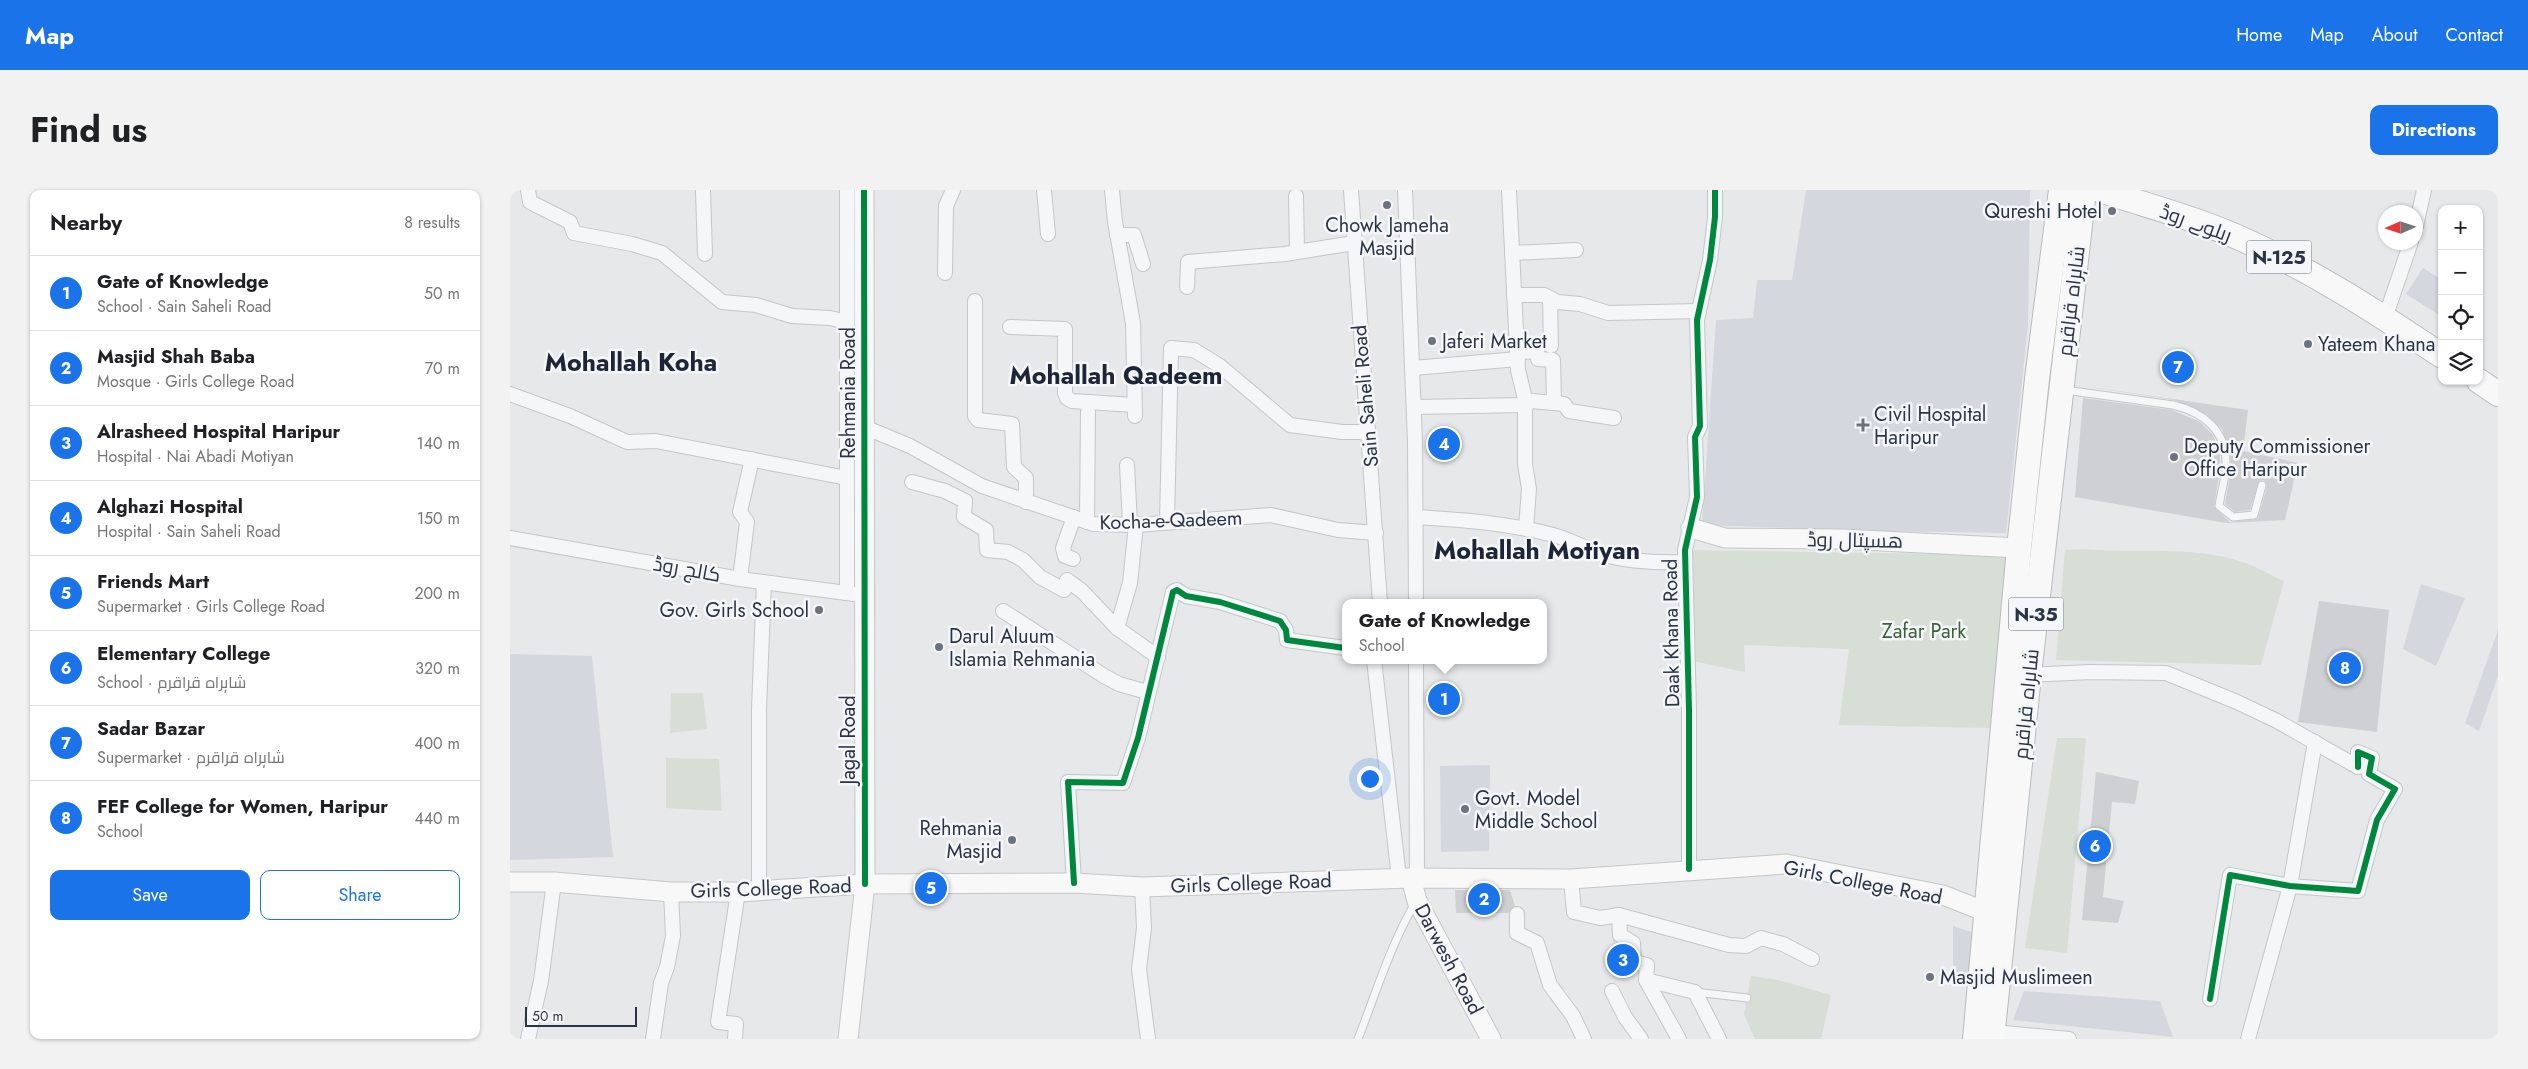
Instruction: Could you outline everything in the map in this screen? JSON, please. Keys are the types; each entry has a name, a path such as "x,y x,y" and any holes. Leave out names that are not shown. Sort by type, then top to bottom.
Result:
{"highway":[{"name":"شاہراہ قراقرم","path":"1987,1036 1986,912 2019,548 2037,379 2061,190"},
{"name":"شاہراہ قراقرم","path":"1987,1036 2084,190"},
{"name":"ریلوے روڈ","path":"2100,190 2244,240 2324,280 2438,353"},
{"path":"2483,384 2498,394"}],"main road":[{"name":"Rehmania Road","path":"856,594 864,427 864,190"},
{"name":"ھسپتال روڈ","path":"1691,528 1725,538 1851,539 2019,548"},
{"name":"Jagal Road","path":"848,1039 865,884 856,594"},
{"name":"Girls College Road","path":"510,882 554,882 671,892 738,892 759,889 865,884 1074,883 1142,887 1409,878 1571,878 1786,864 1943,895 1986,912"},
{"name":"Darwesh Road","path":"1409,878 1417,901 1491,1039"}],"street":[{"path":"528,190 530,202 570,222 574,232 632,244 662,253 722,302 756,305 792,316 830,318 847,322"},
{"path":"703,190 705,254"},
{"path":"847,190 847,478 856,594"},
{"path":"945,273 946,206 953,190"},
{"path":"1044,190 1048,234"},
{"path":"1010,327 1065,329 1065,393 1067,398 1072,401 1134,410 1133,323 1117,235 1112,190"},
{"name":"Sain Saheli Road","path":"1351,190 1380,599"},
{"path":"1405,190 1413,368 1417,517 1416,599"},
{"path":"1509,190 1518,355 1525,405 1525,464 1529,490 1526,528"},
{"name":"Daak Khana Road","path":"1689,869 1689,710 1685,550 1691,528 1691,516 1697,497 1695,436 1700,426 1697,320 1710,260 1715,217 1715,190"},
{"path":"2421,205 2424,190"},
{"path":"1296,196 1298,251"},
{"path":"1117,235 1134,235 1143,264"},
{"path":"1187,287 1188,262 1298,251 1354,243"},
{"path":"1512,253 1576,250"},
{"path":"2385,318 2408,250"},
{"path":"1514,295 1544,295 1557,302 1580,304 1608,313 1699,311"},
{"path":"1550,299 1551,346"},
{"path":"975,301 975,416 978,420 1012,424 1014,467 1026,478 1026,502"},
{"path":"1167,522 1170,348 1194,350 1220,366 1290,425 1342,432 1368,432"},
{"path":"1413,368 1537,351 1538,359 1553,360 1554,403"},
{"path":"510,394 570,416 627,442 656,441 847,478"},
{"path":"1414,407 1525,405 1532,401 1564,404 1569,411 1614,418"},
{"path":"1073,559 1065,556 1063,548 1080,520 1088,411"},
{"name":"Kocha-e-Qadeem","path":"864,427 910,446 982,486 1080,520 1133,525 1270,515 1338,530 1376,533"},
{"path":"740,579 747,522 740,512 752,459"},
{"path":"1116,628 1130,583 1133,525 1127,465"},
{"path":"912,482 944,491 964,501 964,517 986,530 987,550 1008,552 1023,560 1040,577 1064,590 1067,580 1082,591 1116,628 1158,657"},
{"path":"1417,517 1481,521 1526,528 1555,535 1601,554 1637,561 1685,562"},
{"name":"کالج روڈ","path":"510,538 740,579 856,594"},
{"path":"759,889 759,709 764,582"},
{"path":"1074,883 1068,782 1124,784 1138,738 1147,692 1158,657 1173,592 1177,590 1186,596 1220,602 1280,622 1286,630 1287,640 1342,648"},
{"path":"1003,611 1104,676 1119,684 1147,692"},
{"path":"1375,664 1409,878"},
{"path":"1409,878 1416,664"},
{"path":"2029,675 2091,672 2166,673 2237,702 2315,742 2358,767 2358,752 2372,758 2369,774 2395,789 2377,820 2358,891 2290,886 2230,875 2210,999"},
{"path":"2248,1039 2290,886 2315,742"},
{"path":"1571,878 1574,912 1600,918 1619,915 1730,945 1746,946 1761,938 1783,944 1812,958"},
{"path":"528,1039 542,981 554,882"},
{"path":"1142,887 1144,928 1139,969 1148,1039"},
{"path":"653,1039 661,983 667,967 673,936 671,892"},
{"path":"735,1039 736,1024 718,1022 738,892"},
{"path":"1517,914 1517,933 1538,943 1550,985 1573,1016 1584,1039"},
{"path":"1619,915 1620,935 1633,943 1634,962 1647,965 1646,980 1679,1039"},
{"path":"1646,980 1695,992 1719,1039"},
{"path":"1612,990 1624,1017 1640,1039"},
{"path":"1987,1036 2069,1039"}],"lane":[{"path":"2060,390 2173,405 2189,409 2211,422 2223,445 2226,464 2219,506 2233,518 2254,515 2262,485"},
{"path":"1358,1039 1400,929 1417,901"},
{"path":"1695,992 1747,998"}],"shaded area":[{"name":"Civil Hospital Haripur","path":"1806,190 2030,190 2028,325 2006,533 1702,525 1716,320 1753,318 1757,280 1792,280"},
{"path":"2423,268 2438,277 2438,314 2406,294"},
{"path":"2421,584 2465,598 2436,666 2403,649"},
{"path":"2498,630 2498,676 2479,731 2465,723"},
{"path":"510,654 592,656 613,857 510,860"},
{"name":"Govt. Model Middle School","path":"1490,765 1489,851 1441,852 1440,766"},
{"path":"1953,926 1974,933 1969,974 1953,973"},
{"path":"2024,991 2160,1001 2173,1037 2013,1020"}],"green space":[{"name":"Zafar Park","path":"1687,550 2009,555 1992,728 1839,725 1849,649 1744,645 1745,672 1688,660"},
{"path":"2065,550 2183,552 2223,557 2258,568 2284,581 2261,665 2056,660"},
{"path":"671,693 703,693 707,729 670,733"},
{"path":"2057,738 2086,738 2067,953 2025,948"},
{"path":"666,758 719,759 722,811 666,808"},
{"path":"1751,976 1778,980 1831,995 1821,1039 1755,1039 1744,1014"}],"building":[{"name":"Deputy Commissioner Office Haripur","path":"2084,386 2248,410 2243,451 2298,463 2285,520 2226,523 2075,497 2083,398 2172,410 2200,422 2213,435 2220,452 2220,468 2214,507 2230,522 2258,519 2267,486 2264,480 2259,481 2250,510 2235,512 2225,504 2231,469 2230,450 2222,429 2206,414 2174,400"},
{"path":"2319,601 2389,610 2377,732 2298,722"},
{"path":"2096,772 2139,781 2135,804 2112,802 2103,897 2124,901 2118,923 2082,920"},
{"path":"1455,890 1510,890 1515,906 1508,913 1456,913"}],"cycle path":[{"path":"864,190 865,884"},
{"path":"1689,869 1689,710 1685,550 1697,497 1695,437 1700,426 1697,320 1710,260 1715,217 1715,190"},
{"path":"1074,883 1068,782 1123,783 1138,738 1173,592 1177,590 1186,596 1220,602 1280,621 1286,630 1287,640 1342,648"},
{"path":"2210,999 2230,875 2290,886 2358,891 2377,820 2395,789 2369,774 2372,758 2358,752 2358,767"}],"place":[{"name":"Chowk Jameha Masjid","path":"1387,205"},
{"name":"Qureshi Hotel","path":"2112,211"},
{"name":"Jaferi Market","path":"1432,341"},
{"name":"Yateem Khana","path":"2308,344"},
{"name":"Sadar Bazar","path":"2178,367"},
{"name":"Civil Hospital Haripur","path":"1863,425"},
{"name":"Alghazi Hospital","path":"1444,444"},
{"name":"Deputy Commissioner Office Haripur","path":"2174,457"},
{"name":"Gov. Girls School","path":"819,610"},
{"name":"Darul Aluum Islamia Rehmania","path":"939,647"},
{"name":"FEF College for Women, Haripur","path":"2345,668"},
{"name":"Gate of Knowledge","path":"1444,699"},
{"name":"Govt. Model Middle School","path":"1465,809"},
{"name":"Rehmania Masjid","path":"1012,840"},
{"name":"Elementary College","path":"2095,846"},
{"name":"Friends Mart","path":"931,888"},
{"name":"Masjid Shah Baba","path":"1484,899"},
{"name":"Alrasheed Hospital Haripur","path":"1623,960"},
{"name":"Masjid Muslimeen","path":"1930,977"}],"district":[{"name":"Mohallah Koha","path":"631,362"},
{"name":"Mohallah Qadeem","path":"1116,375"},
{"name":"Mohallah Motiyan","path":"1537,550"}]}
